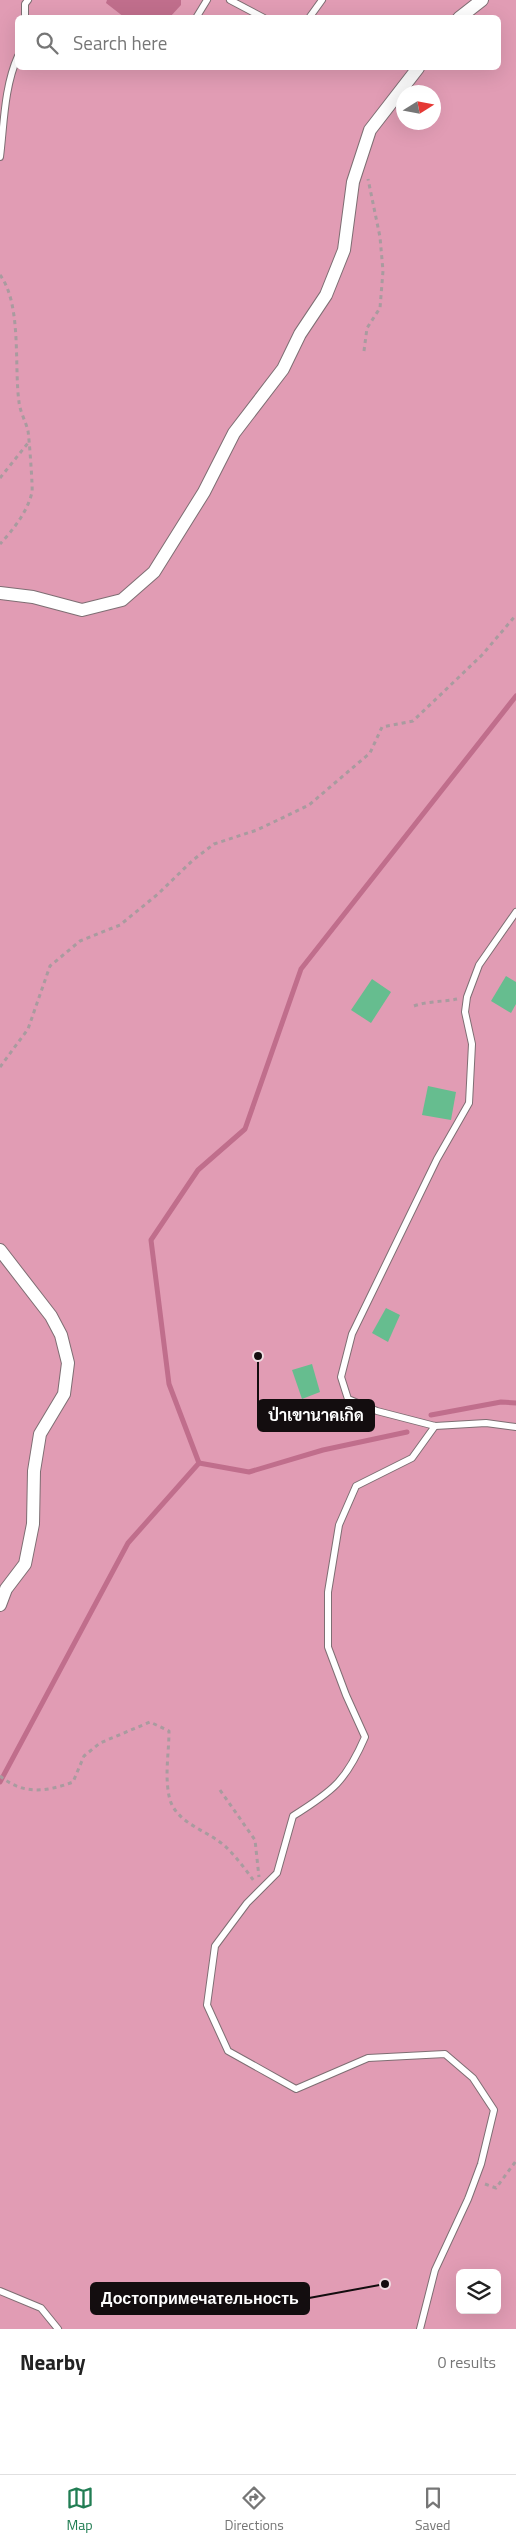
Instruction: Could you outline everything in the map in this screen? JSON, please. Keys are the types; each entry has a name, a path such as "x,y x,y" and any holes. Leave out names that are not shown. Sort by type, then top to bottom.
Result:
{"street":[{"path":"463,15 482,0"},
{"path":"0,593 33,597 82,610 122,600 154,572 204,492 234,433 283,369 300,334 326,295 344,250 354,182 370,130 416,70"},
{"path":"0,1250 51,1316 61,1335 68,1363 64,1394 40,1434 34,1471 33,1524 25,1564 6,1589 0,1605"}],"lane":[{"path":"25,15 25,4 28,0"},
{"path":"198,15 208,0"},
{"path":"230,0 258,15"},
{"path":"311,15 322,0"},
{"path":"0,157 7,99 15,62"},
{"path":"516,912 479,965 467,997 465,1012 472,1044 469,1103 437,1159 352,1334 341,1377 348,1399 377,1411 435,1426 486,1423 516,1427"},
{"path":"420,2329 435,2270 475,2180 494,2110 473,2078 445,2054 368,2058 296,2089 228,2051 207,2005 216,1946 247,1903 277,1874 293,1816 328,1795 353,1765 365,1737 346,1695 328,1647 328,1592 339,1524 356,1486 412,1458 435,1426"},
{"path":"0,2291 41,2308 58,2329"}],"path":[{"path":"361,157 370,184 380,237 382,271 380,308 367,328 364,351"},
{"path":"0,275 6,284 12,314 17,352 19,403 28,433 32,492 13,530 0,544"},
{"path":"0,478 29,442"},
{"path":"0,1067 28,1029 50,966 80,941 120,925 158,894 193,860 214,844 257,830 310,805 370,753 382,727 413,721 447,691 482,655 516,615"},
{"path":"414,1006 427,1002 441,1002 467,997"},
{"path":"0,1776 12,1786 31,1791 56,1788 73,1782 84,1756 100,1743 150,1722 169,1731 166,1779 171,1802 188,1824 208,1832 227,1848 261,1890"},
{"path":"220,1790 255,1840 261,1890"},
{"path":"475,2180 496,2188 516,2161"}],"shaded area":[{"path":"0,0 516,0 516,2329 0,2329"},
{"path":"107,0 181,0 181,5 172,15 121,15 106,3"}],"building":[{"path":"506,976 516,982 516,1004 511,1013 491,1001"},
{"path":"372,979 391,992 371,1023 351,1010"},
{"path":"428,1086 456,1092 451,1120 422,1115"},
{"path":"386,1308 400,1315 388,1342 372,1333"},
{"path":"312,1364 320,1392 302,1399 292,1370"}],"waterway":[{"path":"0,1782 128,1543 199,1463 169,1384 151,1240 198,1170 245,1129 301,969 516,696"},
{"path":"431,1415 501,1402 516,1403"},
{"path":"199,1463 249,1472 323,1450 407,1432"}],"place":[{"name":"ป่าเขานาคเกิด","path":"258,1356"},
{"name":"Достопримечательность","path":"385,2284"}]}
